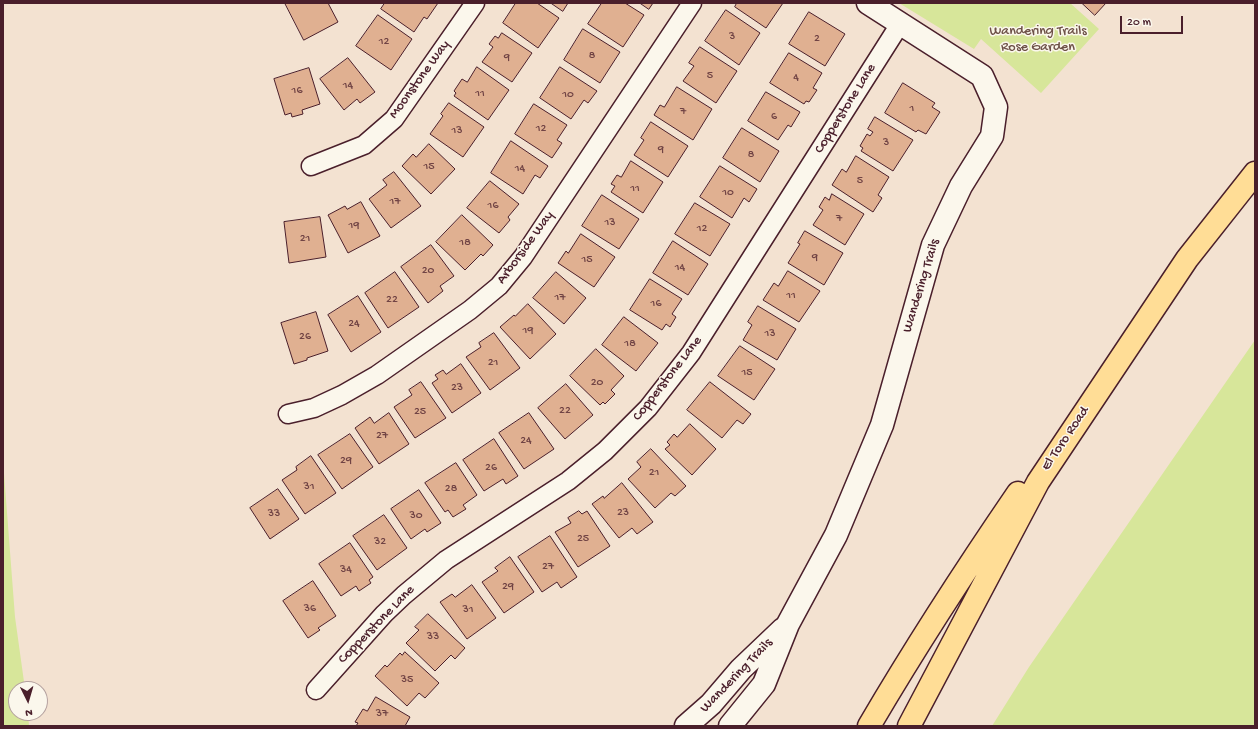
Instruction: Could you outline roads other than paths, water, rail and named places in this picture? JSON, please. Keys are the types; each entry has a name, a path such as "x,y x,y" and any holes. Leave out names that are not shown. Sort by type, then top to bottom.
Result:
{"main road":[{"name":"El Toro Road","path":"909,726 1038,482 1187,259 1255,173"},
{"path":"869,726 967,567 1014,498 1023,488 1038,482"}],"street":[{"name":"Moonstone Way","path":"311,166 364,145 394,119 475,3"},
{"name":"Arborside Way","path":"288,414 314,408 342,395 376,375 470,310 499,286 523,257 692,3"},
{"name":"Wandering Trails","path":"730,726 764,684 788,624 836,535 882,425 933,245 961,186 992,136 996,107 982,76 868,3"},
{"name":"Copperstone Lane","path":"316,690 384,614 404,595 446,560 568,481 605,451 648,408 692,353 900,24"},
{"name":"Wandering Trails","path":"686,726 711,704 741,670 788,624"}],"park label":[{"name":"Wandering Trails Rose Garden","path":"1038,40"}]}
